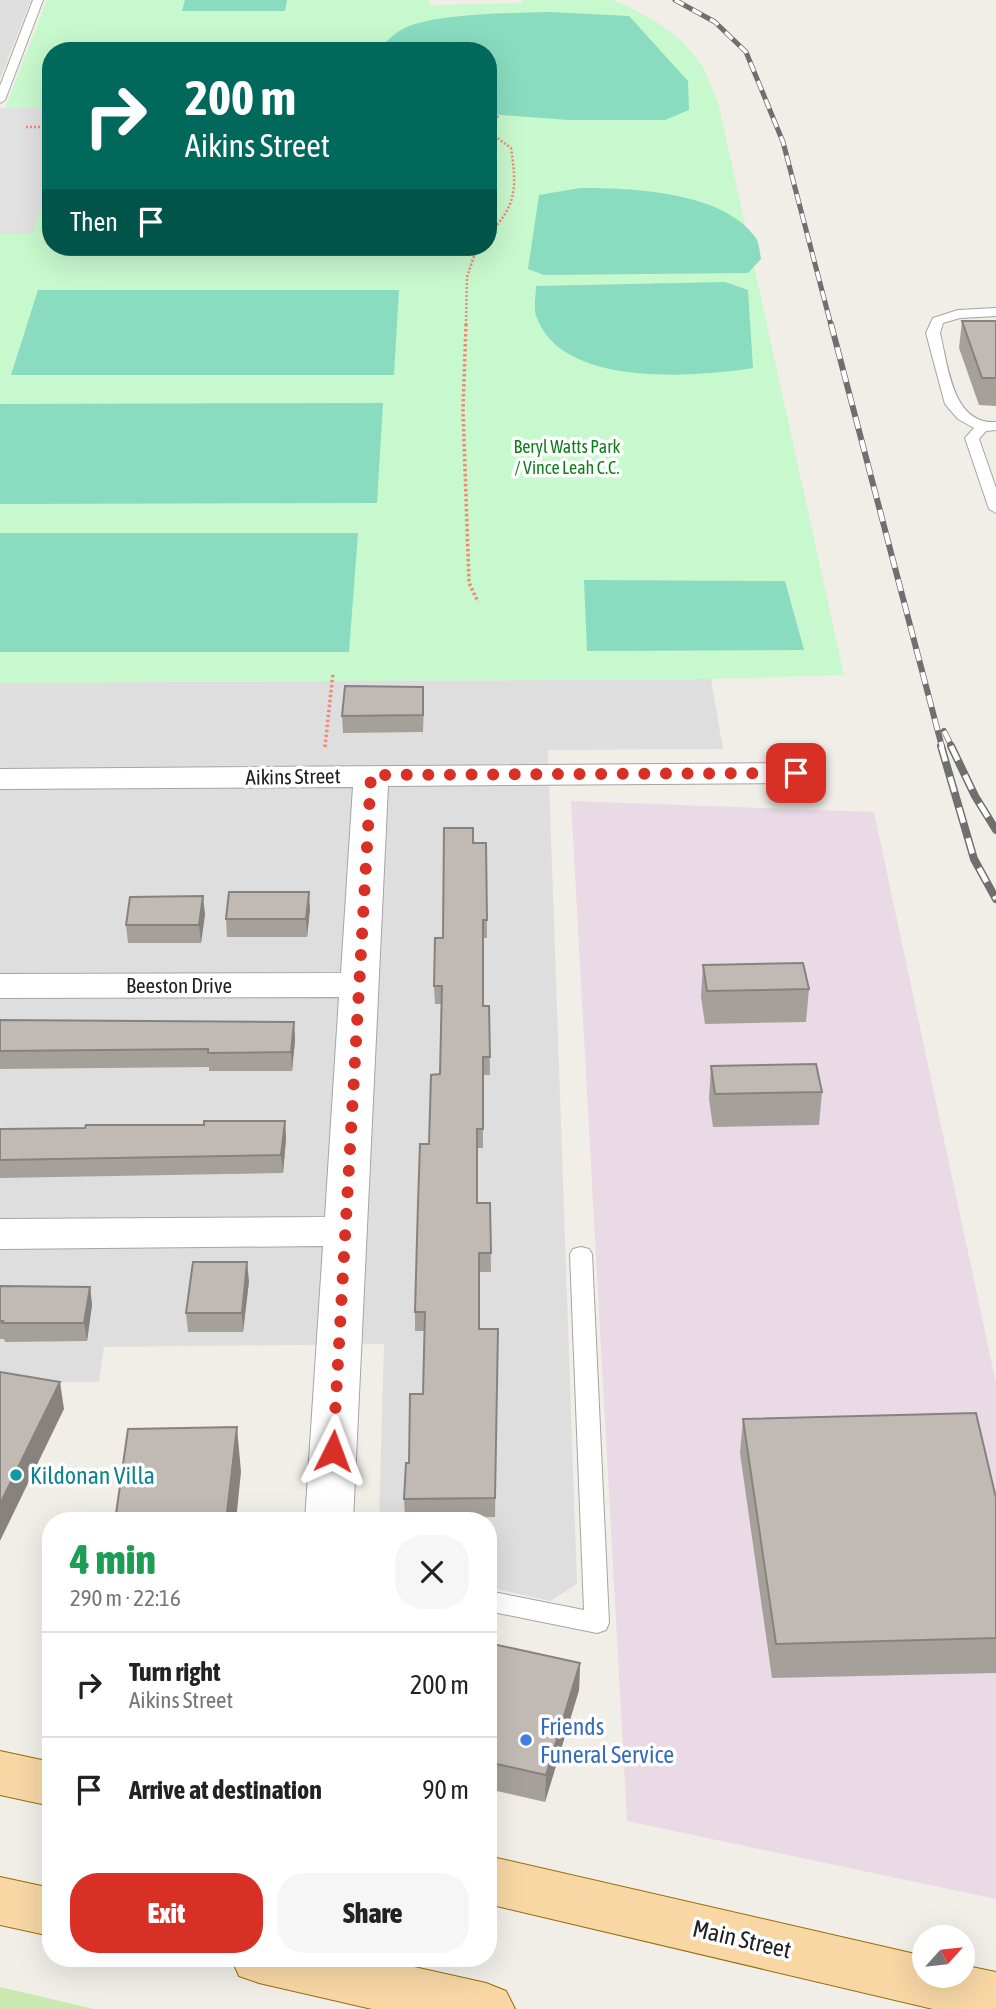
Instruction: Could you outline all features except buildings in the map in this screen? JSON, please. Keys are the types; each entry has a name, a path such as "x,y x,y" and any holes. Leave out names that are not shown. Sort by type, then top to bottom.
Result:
{"main road":[{"path":"0,1773 42,1782"},
{"name":"Main Street","path":"497,1882 996,1998"},
{"path":"0,1901 42,1910"},
{"path":"311,1967 486,2009"}],"street":[{"name":"Aikins Street","path":"0,779 796,773"},
{"path":"329,1512 371,775"},
{"name":"Beeston Drive","path":"0,986 358,985"},
{"path":"0,1234 344,1231"}],"lane":[{"path":"0,100 38,0"},
{"path":"989,426 963,416 952,404 933,333 938,321 948,317 996,312"},
{"path":"989,426 972,438 996,509"},
{"path":"497,1603 597,1623 581,1254"}],"path":[{"path":"497,118 499,114"},
{"path":"26,128 42,127"},
{"path":"497,138 511,148 515,188 513,205 497,224"},
{"path":"472,256 467,277 463,410 469,583 478,602"},
{"path":"323,776 333,673"}],"shaded area":[{"path":"0,0 31,0 0,79"},
{"path":"0,108 42,108 42,204 32,234 0,234"},
{"path":"711,679 723,749 548,750 577,1584 550,1601 497,1589 497,1512 379,1512 384,1344 104,1347 99,1382 0,1383 0,683"},
{"path":"571,801 874,812 996,1383 996,1899 627,1821"}],"green space":[{"name":"Beryl Watts Park / Vince Leah C.C.","path":"47,0 429,0 430,5 522,3 523,0 612,0 657,22 683,42 703,67 718,102 844,675 711,679 0,683 0,121"},
{"path":"185,0 287,0 285,11 182,11"},
{"path":"551,12 629,16 688,81 689,110 665,120 569,120 497,115 497,42 386,42 399,31 416,24 475,15"},
{"path":"580,188 624,189 675,195 722,210 741,222 756,238 761,259 748,273 544,275 528,269 539,195"},
{"path":"725,282 748,290 753,368 666,375 601,367 574,357 551,341 535,311 536,286"},
{"path":"38,290 399,290 394,375 11,375"},
{"path":"383,403 377,503 0,504 0,404"},
{"path":"0,533 358,533 349,652 0,652"},
{"path":"584,580 785,581 804,650 587,651"},
{"path":"0,1987 94,2009 0,2009"}],"railway":[{"path":"675,0 715,22 746,52 783,142 831,325"},
{"path":"831,324 942,747"},
{"path":"944,731 952,747"},
{"path":"941,746 974,859 996,899"},
{"path":"951,746 975,796 996,830"}],"place":[{"name":"Kildonan Villa","path":"16,1475"},
{"name":"Friends Funeral Service","path":"526,1740"}],"route":[{"path":"333,1451 371,775 796,773"}]}
